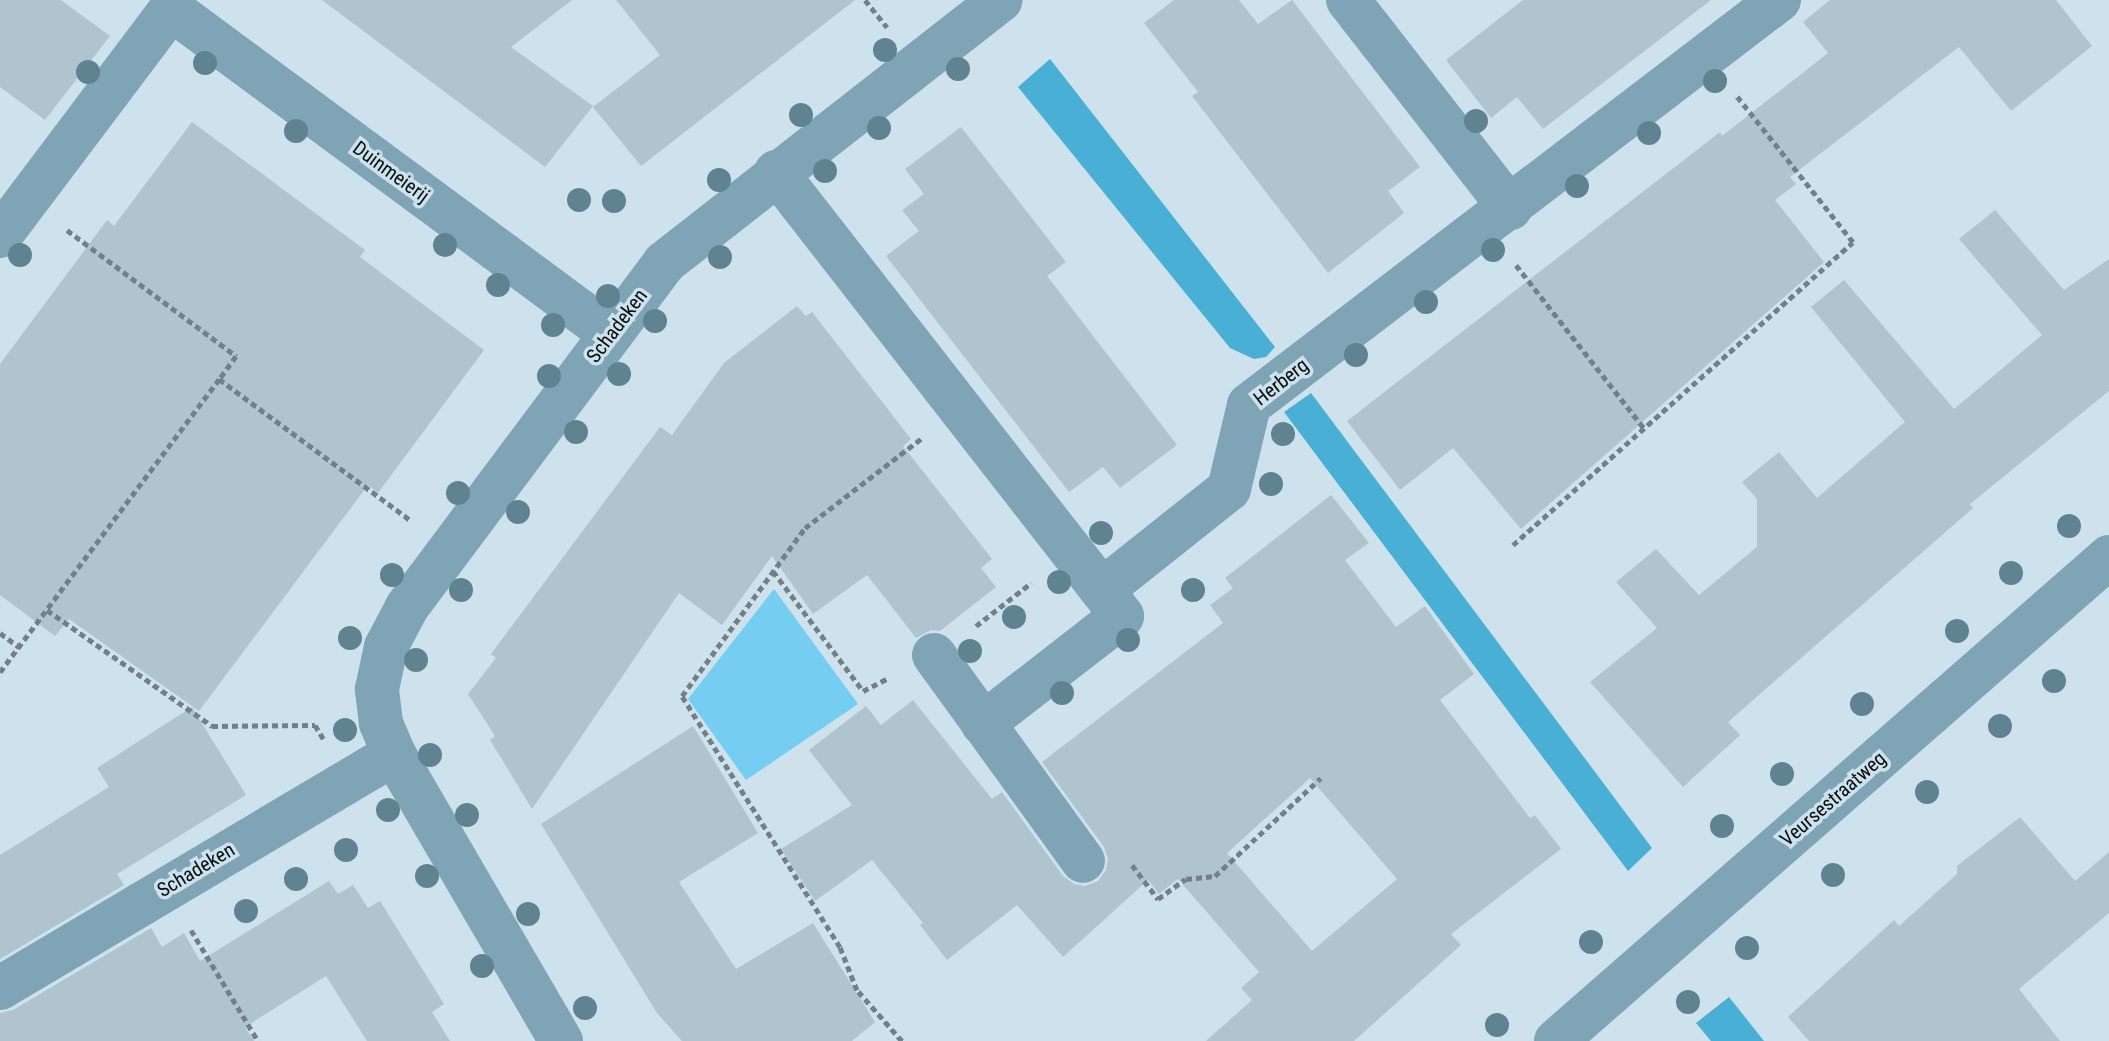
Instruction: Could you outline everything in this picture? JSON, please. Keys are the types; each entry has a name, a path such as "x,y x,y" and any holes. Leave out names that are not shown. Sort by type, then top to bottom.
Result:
{"street":[{"name":"Schadeken","path":"561,1041 394,754 381,723 377,689 386,647 407,607 664,263 776,172 1001,0"},
{"path":"1348,0 1498,218"},
{"name":"Herberg","path":"1102,590 1229,489 1249,405 1498,218 1779,0"},
{"name":"Duinmeierij","path":"0,236 173,5 611,334"},
{"path":"776,172 1122,616 983,724"},
{"name":"Veursestraatweg","path":"1556,1041 2109,557"},
{"path":"934,655 1083,861"},
{"name":"Schadeken","path":"0,988 347,779 394,754"}],"path":[{"path":"1513,545 1853,242 1705,57"},
{"path":"0,672 236,356 27,201"},
{"path":"1498,218 1644,428"},
{"path":"219,379 451,550"},
{"path":"902,1041 857,990 840,947 682,696 805,528 961,409"},
{"path":"47,610 212,726 315,725 347,779"},
{"path":"0,633 19,647"},
{"path":"1083,861 1107,842 1138,871 1158,899 1186,879 1215,876 1321,778"},
{"path":"166,888 258,1041"}],"shaded area":[{"path":"1050,59 1275,347 1266,357 1254,359 1230,348 1018,87"},
{"path":"1311,393 1652,848 1628,871 1284,412"},
{"path":"774,589 858,704 746,780 688,699"},
{"path":"1729,997 1764,1041 1711,1041 1696,1023"}],"building":[{"path":"0,0 61,0 110,36 45,120 0,87"},
{"path":"322,0 572,0 511,47 593,106 545,167"},
{"path":"616,0 855,0 641,166 593,107 660,55"},
{"path":"1174,0 1239,0 1258,24 1292,0 1420,167 1388,191 1404,213 1328,273 1192,96 1198,92 1144,23"},
{"path":"1523,0 1711,0 1543,129 1517,97 1491,118 1446,60"},
{"path":"1830,0 2056,0 2092,46 2011,111 1959,47 1790,177 1796,184 1775,200 1824,262 1521,529 1453,448 1400,490 1347,421 1720,132 1722,136 1828,53 1803,22"},
{"path":"192,122 365,250 360,257 484,350 378,493 368,485 199,711 69,619 55,636 0,595 0,364 107,220 114,226"},
{"path":"961,127 1066,262 1047,276 1177,445 1120,488 1103,467 1069,492 886,256 919,231 902,210 924,194 905,169"},
{"path":"1995,210 2064,290 2109,259 2109,391 1970,504 1973,508 1728,722 1740,735 1683,787 1590,682 1657,628 1616,582 1656,549 1699,595 1757,547 1757,499 1742,482 1779,452 1817,498 1905,422 1811,307 1844,280 1954,409 2042,335 1959,239"},
{"path":"797,306 806,316 812,312 911,439 903,446 992,559 981,568 996,587 940,631 931,630 916,638 867,575 813,614 772,556 722,625 679,593 532,809 490,740 495,736 468,694 496,658 491,654 660,427 672,435 724,363"},
{"path":"1331,495 1369,543 1345,560 1396,627 1425,606 1474,674 1440,700 1530,818 1535,815 1561,849 1451,934 1461,945 1354,1041 1206,1041 1252,1000 1241,988 1259,972 1178,879 1159,894 1148,880 1063,957 1017,905 947,960 920,925 923,923 872,860 815,901 781,849 852,805 809,750 866,706 881,725 913,700 992,799 1002,792 1063,876 1074,884 1085,886 1098,881 1106,870 1108,859 1104,847 1042,762 1223,623 1210,605 1233,588 1225,578","holes":["1310,778 1397,879 1312,951 1227,853"]},
{"path":"192,707 246,795 117,874 124,885 0,959 0,855 109,787 97,768"},
{"path":"693,726 758,833 679,882 736,969 813,923 875,1022 852,1041 682,1041 657,1013 541,824"},
{"path":"2020,817 2075,881 2109,852 2109,913 2019,989 2060,1041 1809,1041 1788,1017 1894,920 1899,926 1957,874 1957,866"},
{"path":"329,881 338,894 353,885 368,908 380,901 444,1004 432,1012 450,1041 367,1041 326,976 245,1027 254,1041 0,1041 0,1013 13,1010 151,928 162,947 184,933 200,961"}]}
